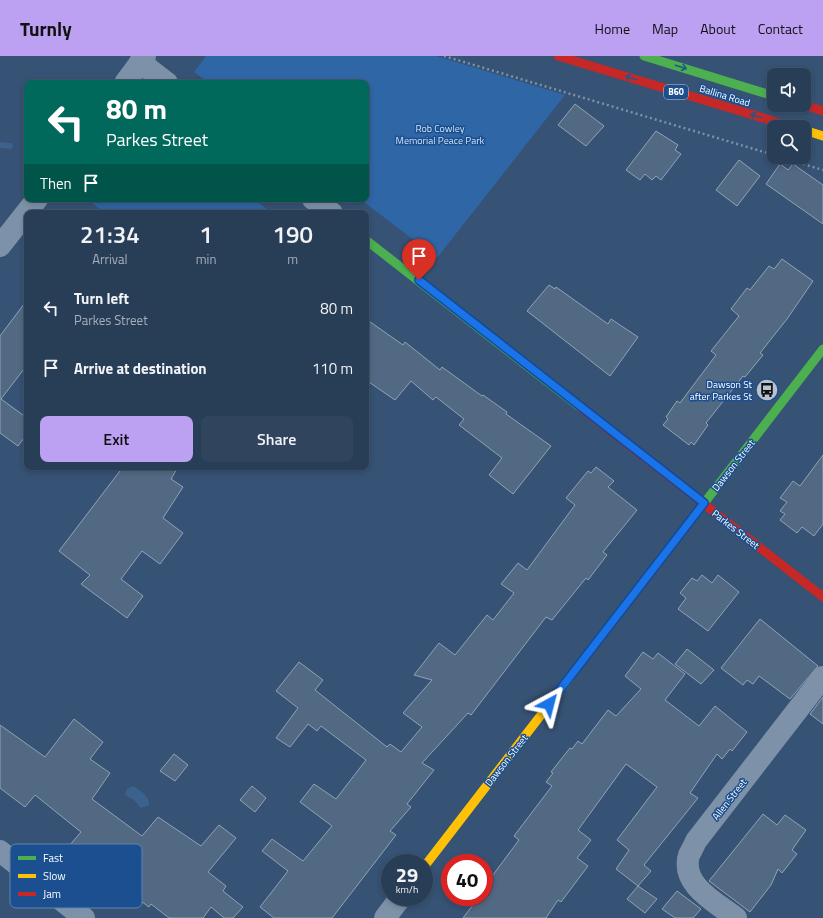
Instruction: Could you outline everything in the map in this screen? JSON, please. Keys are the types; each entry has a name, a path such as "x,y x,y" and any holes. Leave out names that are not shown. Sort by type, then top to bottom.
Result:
{"street":[{"name":"Ballina Road","path":"558,56 770,120"},
{"name":"Ballina Road","path":"644,56 767,94"},
{"path":"127,80 143,59 164,80"},
{"path":"811,107 823,110"},
{"path":"811,132 823,136"},
{"path":"28,210 35,202"},
{"path":"318,202 328,210"},
{"path":"0,246 24,216"},
{"name":"Parkes Street","path":"369,242 823,597"},
{"name":"Dawson Street","path":"433,855 823,349"},
{"name":"Allen Street","path":"736,918 701,891 692,881 688,868 689,856 696,841 823,677"},
{"path":"0,851 10,859"},
{"path":"384,918 394,906"},
{"path":"71,908 84,918"}],"path":[{"path":"444,56 767,153"},
{"path":"803,164 823,170"}],"green space":[{"name":"Rob Cowley Memorial Peace Park","path":"206,56 436,56 565,95 437,258 364,202 369,202 369,80 205,80 194,72"},
{"path":"91,202 258,202 268,210 101,210"}],"shaded area":[{"path":"133,786 146,796 149,805 141,808 134,800 126,796 125,793 128,788"}],"building":[{"path":"575,104 604,126 586,146 558,125"},
{"path":"656,131 678,145 675,150 681,154 661,180 656,176 652,180 645,174 640,180 626,170"},
{"path":"739,160 760,176 737,206 716,190"},
{"path":"780,164 788,170 793,164 823,185 823,224 766,184"},
{"path":"782,259 813,281 787,319 760,353 763,355 745,377 743,376 706,423 708,425 694,445 691,442 689,445 663,425 668,419 666,417 677,401 680,403 716,355 711,351 739,316 731,309 747,288 750,290 769,266 774,269"},
{"path":"549,285 555,289 556,287 608,324 611,319 638,337 610,376 527,311"},
{"path":"24,304 24,369 1,399 24,416 24,438 18,446 0,433 0,336"},
{"path":"369,321 403,345 405,342 440,370 442,367 482,396 483,395 507,412 506,414 551,446 513,494 489,475 502,458 459,425 464,419 436,397 433,400 411,381 395,400 369,382"},
{"path":"823,455 823,524 814,536 802,527 797,533 780,520 785,514 780,511 787,502 780,498 793,481 800,486"},
{"path":"596,467 614,481 608,487 637,510 603,552 607,555 588,580 586,578 552,620 546,617 471,715 468,713 422,763 434,770 407,804 411,807 390,831 396,835 332,918 274,918 260,907 288,871 262,851 272,839 303,861 332,826 300,802 314,784 336,799 366,760 321,726 317,731 308,724 290,747 276,738 298,708 276,691 299,662 323,680 315,690 387,747 390,744 401,752 422,727 403,713 432,680 414,675 439,643 455,655 487,615 493,620 514,593 501,584 518,563 527,570 575,505 566,498 588,471 591,473"},
{"path":"121,470 176,470 171,479 183,487 163,518 183,533 160,564 142,551 121,579 143,596 127,618 81,584 90,575 59,551"},
{"path":"702,575 712,583 718,575 739,592 708,631 678,609 686,598 680,593 692,578 697,581"},
{"path":"760,619 818,666 790,699 759,676 753,684 747,680 743,685 721,668"},
{"path":"687,649 714,670 701,684 675,664"},
{"path":"643,652 653,659 658,653 685,674 665,700 699,726 715,706 747,732 732,751 730,749 722,759 717,754 690,793 698,798 644,865 651,871 638,886 616,869 629,850 617,840 657,787 626,764 578,830 591,840 577,858 588,866 561,902 558,900 546,918 463,918 472,906 493,906 493,875 519,840 514,836 552,786 546,782 553,773 551,772 570,748 572,749 578,741 582,744 608,710 616,716 641,689 625,676"},
{"path":"823,697 823,724 810,714"},
{"path":"74,719 103,742 90,759 110,773 92,799 142,836 158,817 201,846 219,825 236,838 208,872 226,886 223,891 243,907 233,918 224,918 211,907 203,918 169,918 151,904 149,907 142,902 142,844 71,844 81,832 35,795 25,807 0,788 0,725 45,757"},
{"path":"174,754 188,765 175,781 160,771"},
{"path":"252,786 266,798 255,812 240,800"},
{"path":"763,814 777,825 785,815 806,830 792,850 797,854 782,873 778,869 771,885 750,912 709,881"},
{"path":"638,886 657,899 645,913 627,899"},
{"path":"677,891 701,909 693,918 675,918 662,909"}],"waterway":[{"path":"0,145 10,146"}],"traffic: fast":[{"path":"644,56 767,94"},
{"path":"369,242 581,408"},
{"path":"695,515 823,349"}],"traffic: slow":[{"path":"811,132 823,136"},
{"path":"433,855 571,676"}],"traffic: jam":[{"path":"558,56 770,120"},
{"path":"811,107 823,111"},
{"path":"581,408 823,597"},
{"path":"571,676 695,515"}],"place":[{"name":"Dawson St after Parkes St","path":"767,390"}],"route":[{"path":"419,280 704,503 549,704"}]}
